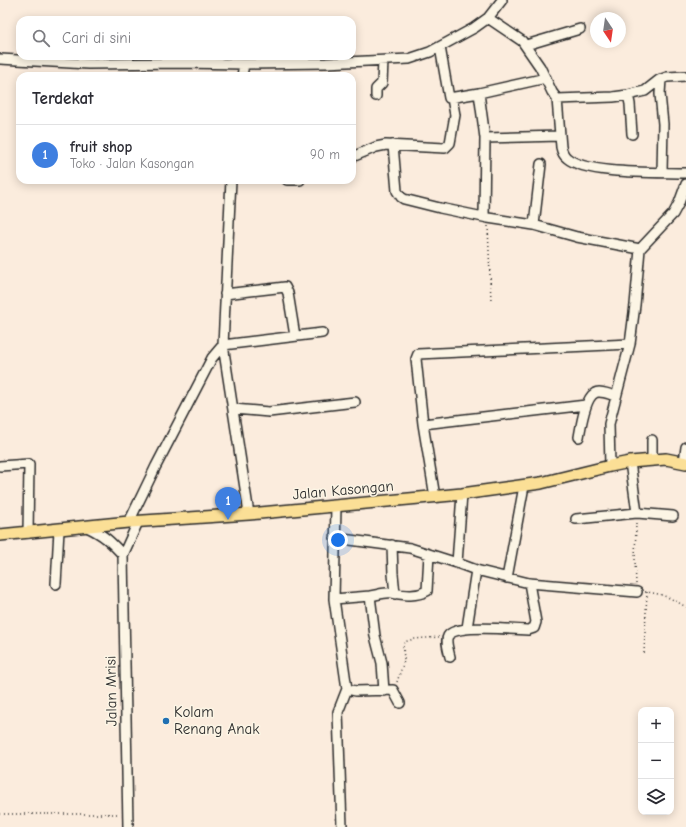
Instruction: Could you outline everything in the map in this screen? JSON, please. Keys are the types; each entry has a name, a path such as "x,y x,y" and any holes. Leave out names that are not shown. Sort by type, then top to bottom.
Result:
{"main road":[{"name":"Jalan Kasongan","path":"0,535 134,522 249,514 436,497 524,486 630,462 666,459 685,462"}],"street":[{"path":"18,60 88,64 244,64 383,61 409,59 440,47 474,28 488,18 502,0"},
{"path":"488,18 522,41 534,56 557,99 563,153 571,161 602,169 686,173"},
{"path":"526,45 580,29"},
{"path":"440,47 449,98 546,78"},
{"path":"0,59 16,60"},
{"path":"376,96 376,89 382,82 383,61"},
{"path":"243,72 244,64"},
{"path":"557,99 628,95 646,91 661,79 677,75 686,76"},
{"path":"661,79 660,94 663,124 662,172"},
{"path":"479,93 485,138 486,217"},
{"path":"628,95 632,134"},
{"path":"356,155 376,147 393,144 441,149 448,146 450,143 455,115 452,98"},
{"path":"485,138 560,136"},
{"path":"393,144 396,187 398,194 401,197 440,208 534,225 577,237 640,249"},
{"path":"534,225 541,164"},
{"path":"231,184 223,345 249,514"},
{"path":"610,466 609,424 630,344 636,305 640,249 673,214 680,203 686,184"},
{"path":"225,294 286,287 294,336"},
{"path":"87,527 108,539 122,555 156,466 212,358 223,345 322,334"},
{"path":"436,497 423,424 416,359 418,354 630,344"},
{"path":"579,436 586,405 593,394 596,392 616,396"},
{"path":"233,409 269,412 355,402"},
{"path":"423,424 586,405"},
{"path":"652,440 652,460"},
{"path":"685,462 686,447"},
{"path":"630,462 637,513"},
{"path":"0,466 28,464 28,533"},
{"path":"507,578 524,486"},
{"path":"457,563 462,494"},
{"path":"336,506 334,599 347,689 338,712 342,827"},
{"path":"576,519 637,513 673,516"},
{"path":"56,584 59,530"},
{"path":"335,538 410,548 476,570 529,583 637,592"},
{"path":"392,545 395,594"},
{"path":"334,599 391,593 414,596 426,591 429,554"},
{"name":"Jalan Mrisi","path":"122,555 128,827"},
{"path":"467,628 476,570"},
{"path":"450,657 448,636 455,631 467,628 533,629 536,622 529,583"},
{"path":"370,596 375,636 389,691 400,702"},
{"path":"347,689 356,691 389,691"}],"path":[{"path":"486,217 491,301"},
{"path":"637,513 635,561 637,592 648,592 670,598 686,607"},
{"path":"644,654 648,592"},
{"path":"389,691 404,661 404,642 414,639 448,636"},
{"path":"0,814 128,814"}],"place":[{"name":"fruit shop","path":"228,520"},
{"name":"Kolam Renang Anak","path":"166,721"}]}
